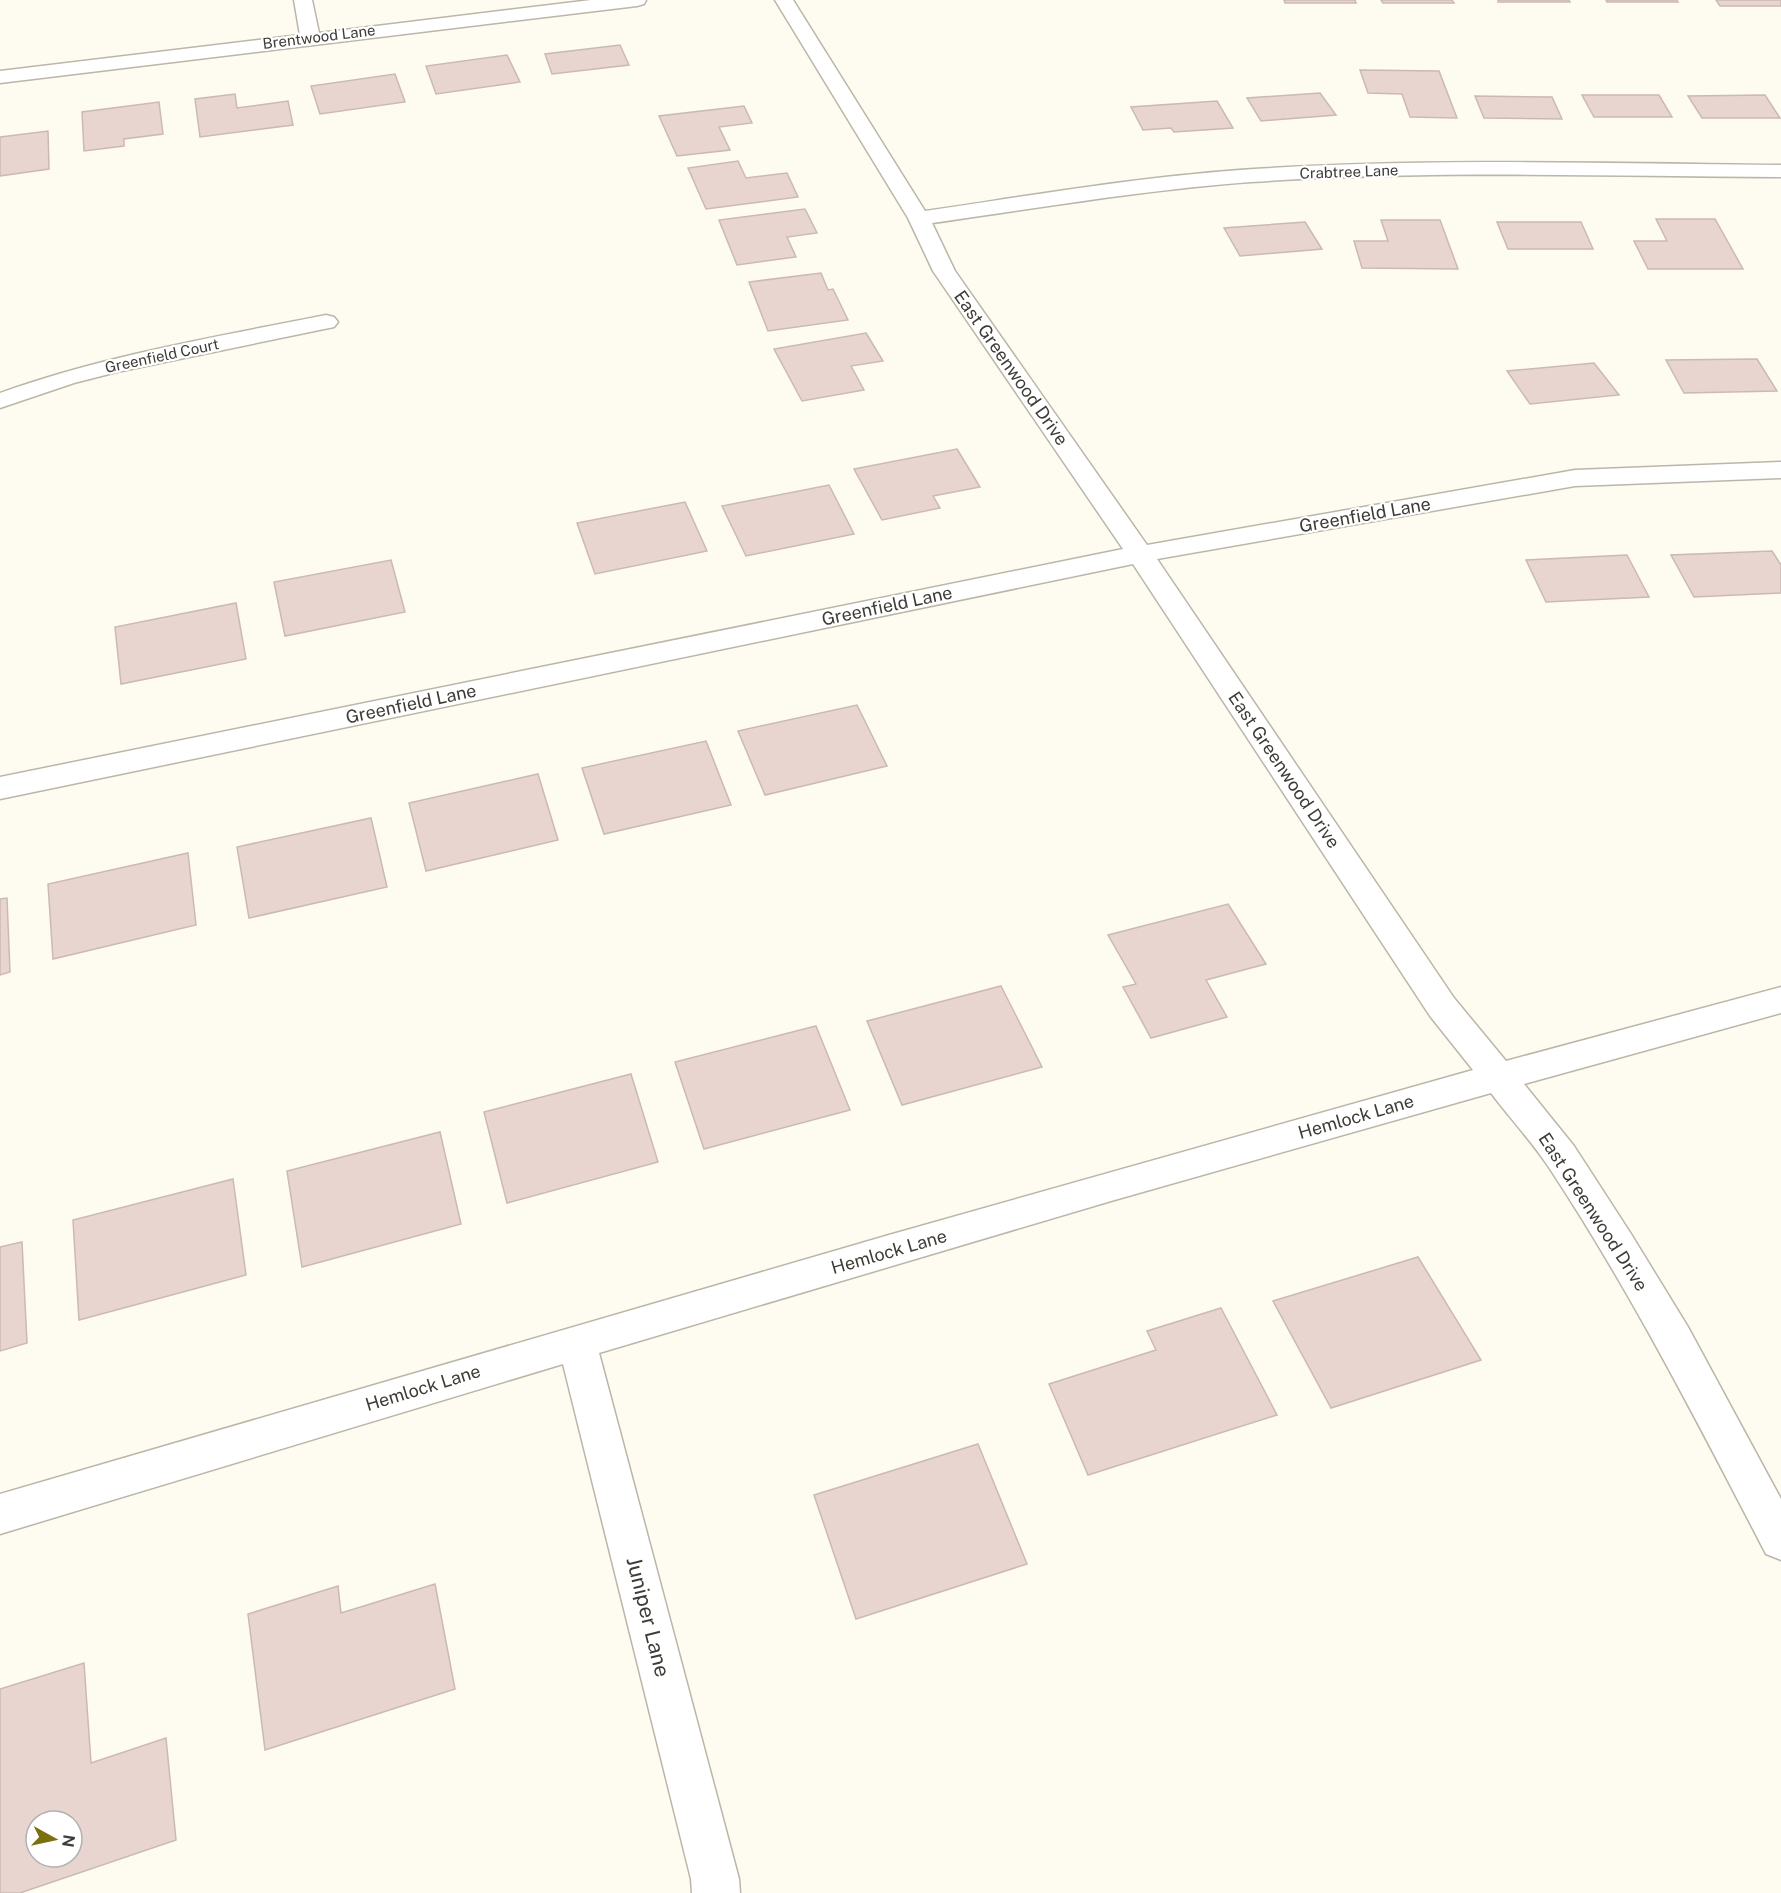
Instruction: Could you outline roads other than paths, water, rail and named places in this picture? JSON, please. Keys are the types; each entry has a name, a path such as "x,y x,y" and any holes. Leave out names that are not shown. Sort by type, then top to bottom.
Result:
{"street":[{"path":"303,0 310,38"},
{"name":"Brentwood Lane","path":"0,77 638,0"},
{"name":"East Greenwood Drive","path":"784,0 919,218 944,272 1140,554 1442,1007 1561,1156 1674,1339 1781,1540"},
{"name":"Crabtree Lane","path":"919,218 1202,181 1292,174 1431,170 1781,171"},
{"name":"Greenfield Court","path":"0,401 65,378 116,365 326,322"},
{"name":"Greenfield Lane","path":"0,788 1140,554 1575,478 1781,470"},
{"name":"Hemlock Lane","path":"0,1514 577,1342 1496,1076 1781,1000"},
{"name":"Juniper Lane","path":"577,1342 715,1880 716,1893"}]}
